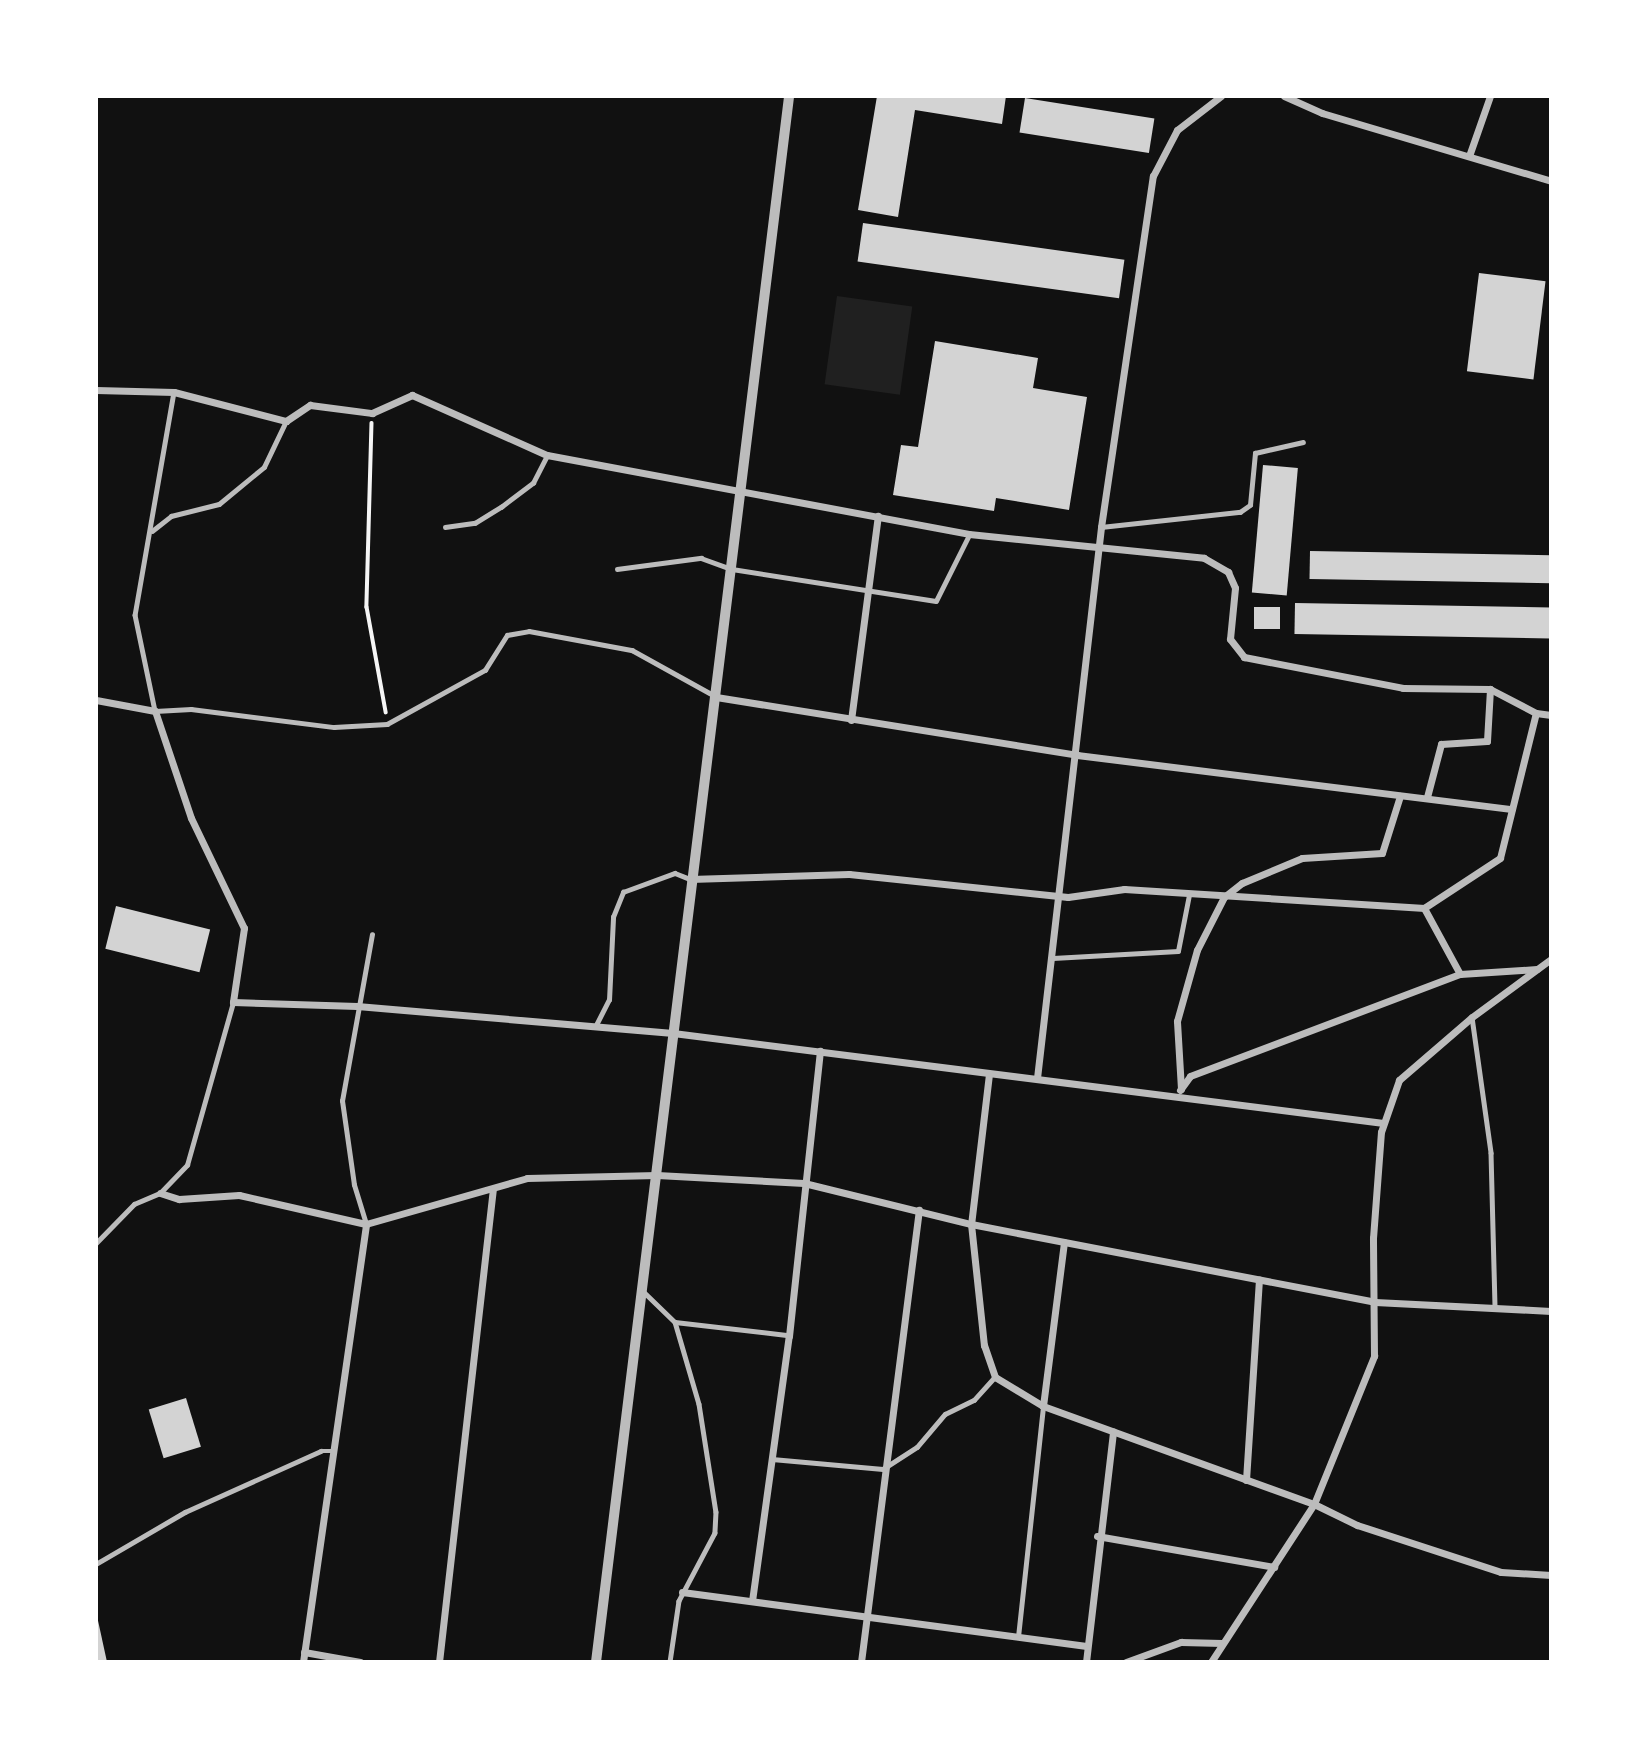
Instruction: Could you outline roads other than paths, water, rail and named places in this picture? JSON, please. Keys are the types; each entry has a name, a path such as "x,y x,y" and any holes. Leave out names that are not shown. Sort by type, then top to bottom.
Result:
{"street":[{"path":"596,1662 657,1175 690,879 743,489 789,96"},
{"path":"1037,1078 1077,755 1101,527 1153,176 1177,130 1221,96"},
{"path":"1284,96 1322,113 1551,181"},
{"path":"1468,156 1490,96"},
{"path":"96,390 174,392 286,421 310,405 372,413 412,395 425,397 547,455 743,489 969,534 1204,558 1228,572 1235,588 1230,639 1244,657 1403,688 1490,689 1536,713 1551,715"},
{"path":"851,720 878,516"},
{"path":"1427,797 1441,744 1487,741 1490,689"},
{"path":"716,697 1077,755 1512,808"},
{"path":"96,700 155,711 191,818 244,928 233,1002 357,1006 673,1033 989,1074 1178,1093 1383,1123"},
{"path":"690,879 849,874 1060,897 1124,889 1424,908 1500,858 1536,713"},
{"path":"1178,1093 1177,1021 1197,950 1224,897 1242,883 1302,858 1382,853 1400,796"},
{"path":"1424,908 1460,974"},
{"path":"1211,1662 1314,1504 1374,1356 1376,1301 1373,1238 1383,1123 1399,1080 1472,1017 1551,959"},
{"path":"1178,1093 1190,1076 1460,974 1538,969"},
{"path":"752,1601 769,1459 789,1336 820,1051"},
{"path":"989,1074 971,1224 984,1345 995,1377 1043,1406 1314,1504 1357,1525 1500,1573 1551,1576"},
{"path":"160,1193 179,1199 239,1195 366,1224 527,1178 657,1175 804,1182 971,1224 1376,1301 1551,1311"},
{"path":"439,1662 493,1189"},
{"path":"861,1662 883,1469 919,1210"},
{"path":"303,1662 366,1224"},
{"path":"1043,1406 1064,1242"},
{"path":"1246,1480 1259,1279"},
{"path":"1086,1662 1097,1536 1113,1432"},
{"path":"1097,1536 1274,1567"},
{"path":"682,1592 1086,1646"},
{"path":"1125,1662 1181,1642 1222,1643"},
{"path":"304,1652 360,1662"}],"lane":[{"path":"174,392 154,486 151,532 135,615 155,711 191,709 334,727 387,724 485,670 507,635 529,631 632,650 716,697"},
{"path":"151,532 171,516 219,503 246,482 264,467 286,421"},
{"path":"1101,527 1240,512 1250,505 1255,453 1303,442"},
{"path":"445,527 475,523 501,507 533,483 547,455"},
{"path":"617,569 702,558 732,569 936,601 969,534"},
{"path":"595,1027 610,1000 610,938 623,892 675,873 690,879"},
{"path":"1053,958 1178,951 1189,895"},
{"path":"366,1224 354,1185 342,1101 357,1006 372,935"},
{"path":"96,1243 134,1205 160,1193 187,1165 233,1002"},
{"path":"1472,1017 1491,1153 1495,1309"},
{"path":"643,1291 675,1322 699,1404 717,1526 682,1592 674,1618 670,1662"},
{"path":"675,1322 789,1336"},
{"path":"769,1459 883,1469 917,1447 945,1414 974,1400 995,1377"},
{"path":"1018,1638 1043,1406"},
{"path":"96,1564 186,1512 321,1451 332,1451"}]}
